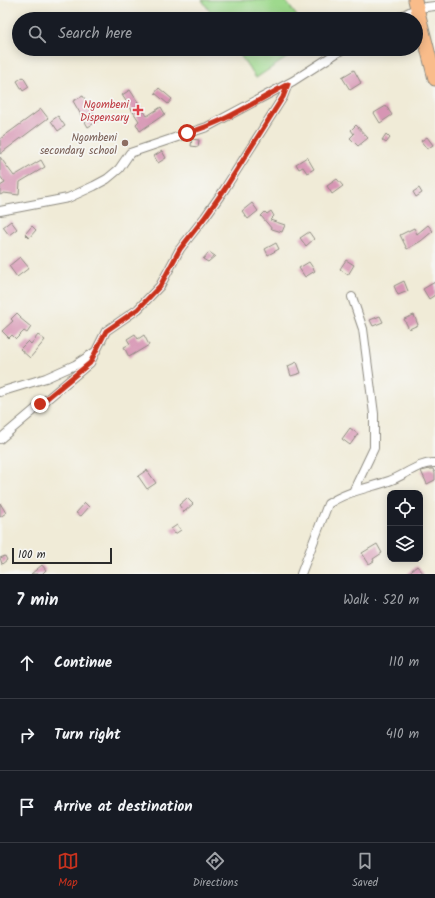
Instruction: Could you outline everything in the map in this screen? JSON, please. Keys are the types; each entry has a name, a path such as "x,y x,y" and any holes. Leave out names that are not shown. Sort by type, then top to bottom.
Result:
{"highway":[{"path":"423,32 435,79"}],"street":[{"path":"405,12 416,4 435,6"},
{"path":"0,211 68,198 94,186 119,170 130,153 207,127 238,112 288,84 332,56"},
{"path":"0,439 90,363 106,331 138,309 160,286 180,249 224,190 283,97 288,84"},
{"path":"352,297 363,329 374,414 374,448 353,492"},
{"path":"0,392 46,378 75,365 95,351"},
{"path":"301,574 328,504 353,492 390,481 427,463 435,463"}],"green space":[{"path":"202,0 285,0 294,12 210,12"},
{"path":"241,56 289,56 256,78"}],"building":[{"path":"354,70 361,83 350,90 342,77"},
{"path":"23,77 29,87 23,91 17,81"},
{"path":"159,88 172,99 168,104 155,93"},
{"name":"Ngombeni Dispensary","path":"130,90 147,116 161,107 165,114 140,131 136,124 139,121 122,95"},
{"path":"83,96 98,121 88,127 73,101"},
{"path":"386,106 392,115 380,123 374,113"},
{"path":"41,109 48,118 0,154 0,139"},
{"path":"58,116 65,126 58,131 51,121"},
{"path":"356,125 368,138 358,146 350,138 354,134 351,130"},
{"path":"386,134 390,138 386,143 382,140"},
{"path":"427,137 433,145 427,149 421,141"},
{"path":"192,139 199,140 198,147 191,146"},
{"path":"162,151 166,158 158,163 154,156"},
{"path":"0,157 14,176 41,160 45,167 20,182 19,195 4,193 0,195 0,186 5,183 0,176"},
{"path":"307,157 314,169 307,173 303,167 299,169 296,164"},
{"path":"337,179 343,186 332,194 327,186"},
{"path":"419,188 422,193 416,197 413,192"},
{"path":"252,203 258,211 248,219 242,211"},
{"path":"271,211 274,216 270,220 285,225 282,232 272,229 261,216 265,212 267,214"},
{"path":"11,221 17,229 9,235 3,227"},
{"path":"428,225 433,231 421,241 407,249 400,235 414,228 417,234"},
{"path":"32,226 36,230 29,238 25,234"},
{"path":"309,232 314,239 306,246 300,238"},
{"path":"276,243 279,249 268,255 265,249"},
{"path":"209,252 215,256 208,262 203,259"},
{"path":"20,257 29,268 17,277 9,266"},
{"path":"346,260 354,265 348,275 340,269"},
{"path":"309,262 315,271 305,277 299,268"},
{"path":"404,281 408,291 398,295 394,286"},
{"path":"435,282 435,295 429,299 423,289"},
{"path":"17,313 21,317 20,318 31,327 27,333 24,331 16,339 12,335 9,338 2,331 13,321 11,319"},
{"path":"414,315 418,325 409,329 404,319"},
{"path":"380,316 383,322 373,326 370,320"},
{"path":"135,334 138,339 144,335 149,345 129,357 124,347 130,344 127,339"},
{"path":"38,335 45,340 30,358 20,349 28,341 31,344"},
{"path":"297,362 301,373 291,376 288,366"},
{"path":"350,428 358,434 350,445 342,439"},
{"path":"433,469 435,473 435,480 427,484 421,471"},
{"path":"147,470 156,483 147,489 138,476"},
{"path":"187,498 193,504 184,512 179,505"},
{"path":"0,503 6,513 0,517"},
{"path":"85,503 89,507 81,516 76,513"},
{"path":"177,525 181,530 175,534 171,529"},
{"path":"377,544 382,553 373,559 374,561 369,564 362,553"},
{"path":"5,556 7,560 2,564 0,558"},
{"path":"42,565 46,570 42,574 31,574"},
{"path":"417,566 424,574 407,574"}],"place":[{"name":"Ngombeni Dispensary","path":"138,110"},
{"name":"Ngombeni secondary school","path":"125,143"}],"route":[{"path":"40,404 90,363 106,331 138,309 160,286 180,249 224,190 283,97 288,84 238,112 207,127 187,133"}]}
